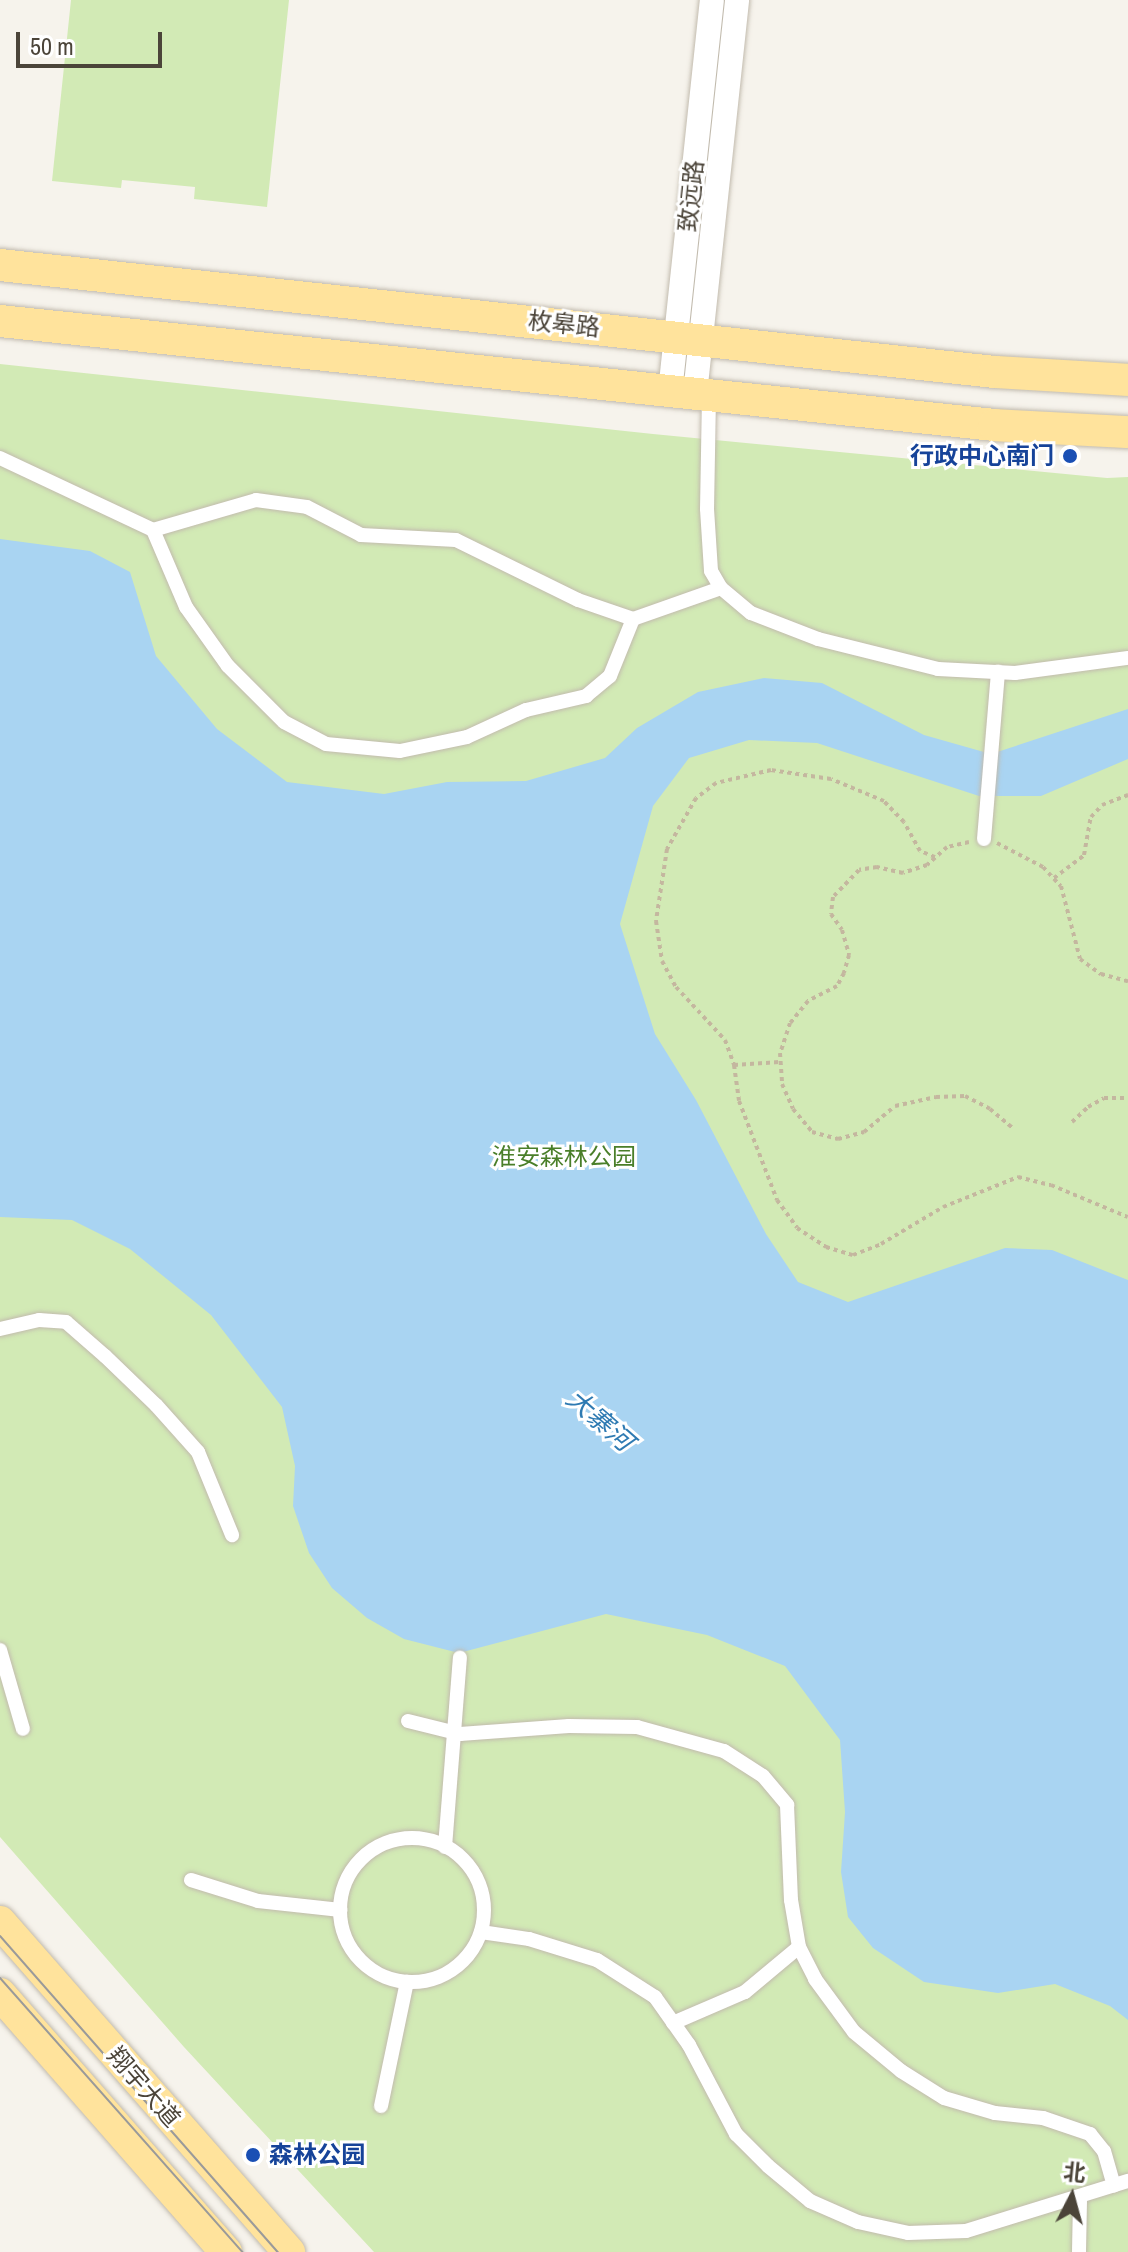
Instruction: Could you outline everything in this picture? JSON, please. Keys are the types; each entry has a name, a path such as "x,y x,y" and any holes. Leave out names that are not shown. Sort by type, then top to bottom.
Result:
{"main road":[{"name":"枚皋路","path":"0,265 995,372 1128,380"},
{"path":"0,321 994,425 1128,432"},
{"name":"翔宇大道","path":"0,1922 289,2252"},
{"name":"翔宇大道","path":"0,1994 226,2252"}],"street":[{"name":"致远路","path":"691,394 689,337 712,0"},
{"path":"689,337 737,0"},
{"path":"691,394 707,509 711,571 721,588 751,613 818,639 938,669 998,672 1128,658"},
{"path":"0,458 153,530 256,500 307,507 361,535 456,540 578,600 633,619 721,588"},
{"path":"153,530 186,607 228,666 284,722 326,744 400,751 467,737 526,710 586,696 610,676 633,619"},
{"path":"984,839 998,672"},
{"path":"0,1329 39,1320 66,1322 105,1356 156,1405 198,1452 232,1535"},
{"path":"0,1650 23,1729"},
{"path":"445,1847 460,1658"},
{"path":"408,1721 455,1733 569,1726 637,1727 724,1751 763,1776 787,1805 791,1900 799,1947 815,1979 854,2032 901,2071 944,2098 995,2113 1043,2118 1090,2134 1104,2151 1121,2184 966,2231 908,2233 858,2222 810,2201 736,2134 689,2045 655,1997 597,1960 529,1939 481,1932"},
{"path":"406,1838 429,1840 445,1847 468,1865 480,1885 484,1908 481,1932 470,1953 453,1970 431,1979 407,1982 384,1976 364,1964 349,1945 341,1923 348,1876 363,1857 383,1844 406,1838"},
{"path":"191,1880 258,1901 341,1910"},
{"path":"673,2023 745,1992 799,1947"},
{"path":"381,2106 407,1982"},
{"path":"1079,2252 1080,2198"}],"path":[{"path":"935,857 920,851 904,822 884,801 831,779 771,770 716,783 696,798 667,849 656,921 662,961 676,987 725,1040 734,1065 739,1101 777,1200 797,1228 826,1247 853,1255 881,1244 943,1207 1018,1177 1051,1185 1128,1217"},
{"path":"1054,878 1084,855 1091,817 1102,805 1128,795"},
{"path":"1013,1128 990,1109 965,1096 936,1097 895,1106 864,1132 838,1139 812,1132 793,1109 782,1084 779,1062 790,1023 808,1001 837,986 849,955 842,930 831,914 833,897 859,870 877,867 903,873 927,865 947,847 984,839 1012,848 1043,867 1061,886 1080,959 1101,974 1128,981"},
{"path":"734,1065 779,1062"},
{"path":"1072,1122 1104,1098 1128,1098"}],"green space":[{"path":"71,0 289,0 267,207 194,199 195,187 122,180 121,188 52,181"},
{"name":"淮安森林公园","path":"0,364 653,434 1107,478 1128,477 1128,2252 374,2252 184,2047 0,1837"}],"water":[{"name":"大寨河","path":"0,539 90,551 130,572 156,656 217,729 287,782 384,794 447,782 526,781 605,758 637,728 698,692 764,678 822,683 924,735 991,754 1128,709 1128,759 1041,796 979,796 817,743 749,740 689,758 653,806 620,924 655,1034 696,1100 766,1234 798,1282 848,1302 1005,1248 1052,1250 1128,1280 1128,2020 1110,2006 1055,1984 998,1993 924,1982 873,1948 848,1917 841,1872 845,1812 840,1740 785,1666 707,1635 606,1614 459,1653 404,1639 367,1618 332,1588 309,1553 293,1506 295,1466 282,1407 211,1315 130,1249 72,1220 0,1217"}],"tram line":[{"path":"0,1936 278,2252"},
{"path":"0,1978 242,2252"}],"place":[{"name":"行政中心南门","path":"1070,456"},
{"name":"森林公园","path":"253,2155"}]}
